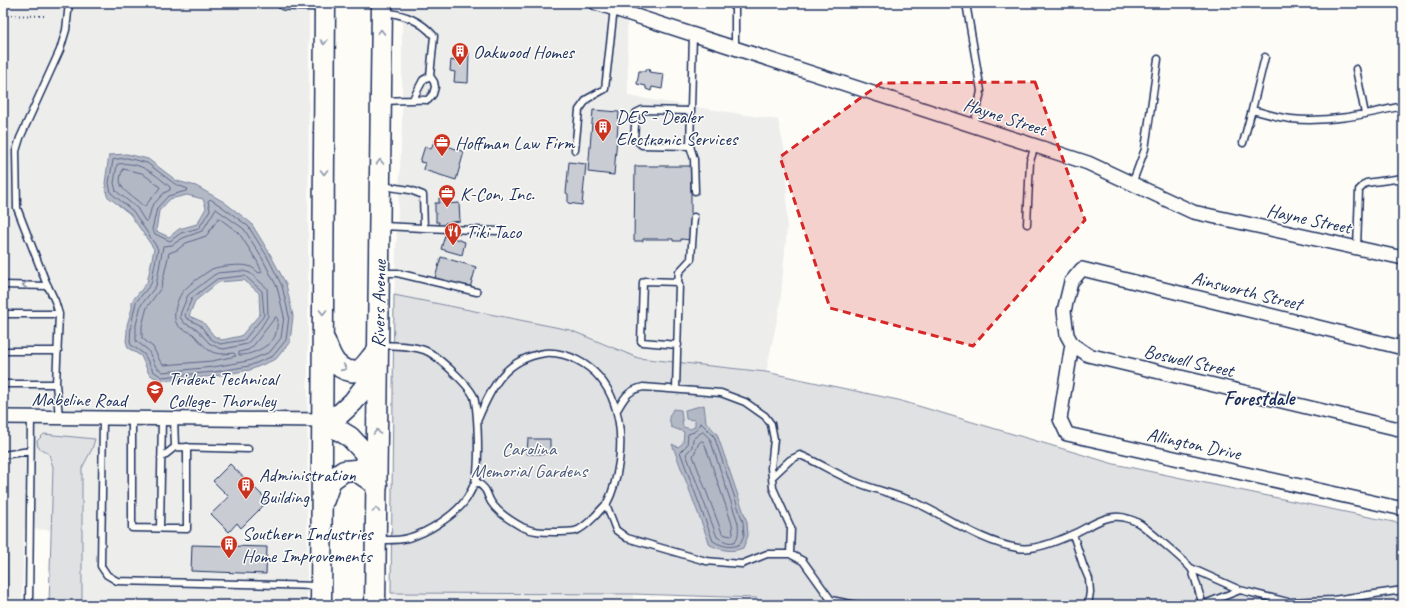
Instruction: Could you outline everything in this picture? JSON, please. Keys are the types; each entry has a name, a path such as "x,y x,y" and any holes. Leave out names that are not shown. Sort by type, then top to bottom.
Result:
{"main road":[{"path":"321,595 324,4"},
{"name":"Rivers Avenue","path":"375,605 382,7"},
{"path":"323,337 335,363 349,371 356,371 362,368 378,351"},
{"path":"322,420 340,414 353,402 366,385 378,351"},
{"path":"322,420 350,437 364,452 377,485"},
{"path":"322,507 331,480 344,471 355,470 377,485"}],"street":[{"path":"284,3 324,4"},
{"name":"Hayne Street","path":"596,3 614,6 694,35 1088,163 1194,212 1403,258"},
{"name":"Ainsworth Street","path":"1072,344 1066,335 1064,311 1071,282 1082,269 1403,348"},
{"name":"Boswell Street","path":"1072,344 1088,355 1403,430"},
{"name":"Allington Drive","path":"1072,344 1060,419 1067,434 1403,509"},
{"name":"Mabeline Road","path":"3,417 322,420"}],"lane":[{"path":"59,417 56,384 59,314 17,208 16,151 20,138 60,50 66,30 69,3"},
{"path":"735,3 735,48"},
{"path":"966,3 981,91 974,126"},
{"path":"575,150 579,110 587,99 605,89 614,6"},
{"path":"380,100 428,100 431,98 435,87 430,76 434,36 426,26 402,14 382,7"},
{"path":"694,35 690,146 694,159 695,191"},
{"path":"1243,143 1265,57"},
{"path":"1132,184 1145,149 1158,60"},
{"path":"1356,69 1365,114"},
{"path":"413,99 423,80 430,76"},
{"path":"1252,110 1290,120 1324,120 1365,114 1403,106"},
{"path":"690,146 642,145 634,138 636,113 642,110 691,111"},
{"path":"1027,224 1030,161 1035,146"},
{"path":"1357,248 1359,190 1366,183 1403,178"},
{"path":"380,186 410,190 423,195 424,228"},
{"path":"676,389 679,272 691,260 694,217"},
{"path":"379,226 498,231"},
{"path":"379,273 397,273 477,292"},
{"path":"678,282 643,282 641,340 642,342 678,345"},
{"path":"3,285 48,286"},
{"path":"3,314 59,314"},
{"path":"376,540 392,541 408,538 437,525 458,510 467,498 476,481 478,420 474,397 469,389 432,354 407,346 378,351"},
{"path":"3,351 58,351"},
{"path":"476,481 485,490 491,502 499,512 521,526 534,532 565,532 577,530 591,520 606,504 615,480 620,449 620,430 617,410 609,391 601,378 587,365 568,356 550,353 533,355 507,369 491,391 478,420"},
{"path":"3,384 56,384"},
{"path":"617,410 625,397 632,390 642,387 721,394 745,402 765,416 771,424 774,439 771,468 773,488 791,528 790,554"},
{"path":"29,605 31,417"},
{"path":"104,418 102,566 107,576 117,581 321,595"},
{"path":"132,418 132,528 187,529 187,447"},
{"path":"160,528 161,458 168,418"},
{"path":"168,418 175,447"},
{"path":"161,458 175,447 248,449"},
{"path":"3,455 30,451"},
{"path":"772,477 790,460 800,455 852,480 917,503 980,537 1019,548 1033,548 1073,534 1094,523 1111,517 1120,516 1129,518 1140,523 1191,568 1240,590 1289,604 1332,602 1403,590"},
{"path":"606,504 616,530 626,538 706,561 742,564 767,554 790,554 803,561 830,603 856,605"},
{"path":"1073,534 1089,579 1090,592 1088,605"},
{"path":"1191,568 1202,605 1240,590"}],"path":[{"path":"3,15 44,16"}],"highlighted area":[{"path":"1035,82 1085,220 973,346 830,308 780,157 881,83"}],"shaded area":[{"name":"Trident Technical College- Thornley","path":"3,3 309,3 307,605 82,605 82,531 24,529 22,605 3,605"},
{"path":"402,3 596,3 627,13 628,96 778,120 787,161 787,229 780,306 766,372 638,358 570,330 394,295 402,125"},
{"path":"391,593 633,594 633,605 392,605"}],"green space":[{"name":"Carolina Memorial Gardens","path":"394,295 570,330 638,358 766,372 898,400 1114,464 1403,524 1403,605 760,605 757,598 633,594 391,593"},
{"path":"44,434 95,439 92,449 82,468 82,605 49,605 53,467 49,454 38,447 37,441"}],"water":[{"path":"127,154 148,159 177,181 196,186 224,202 251,223 286,284 293,316 290,342 276,359 250,370 215,376 160,381 149,374 141,356 128,348 126,341 127,325 132,308 132,301 147,283 154,249 130,214 107,196 105,183 109,155","holes":["187,195 203,199 206,208 197,224 179,229 169,237 156,231 159,211 170,199","244,280 259,293 260,314 241,336 222,340 214,336 203,322 189,316 195,301 219,282"]},
{"path":"704,405 706,422 717,434 747,522 748,536 743,548 739,550 726,550 710,545 672,444 678,447 683,443 684,432 671,427 669,417 673,409 681,410 683,427 691,429 695,426 695,420 686,419 685,410"}],"building":[{"name":"Oakwood Homes","path":"455,51 469,52 468,83 454,82 455,72 450,71 451,60 455,61"},
{"path":"646,69 650,69 649,72 664,74 662,89 652,87 651,91 646,89 646,86 637,84 639,71 646,71"},
{"path":"3,78 7,78 3,277"},
{"name":"DES - Dealer Electronic Services","path":"593,110 619,112 614,175 588,172"},
{"name":"Hoffman Law Firm","path":"434,141 464,152 456,180 424,170 425,163 420,162 425,146 431,149"},
{"path":"569,162 586,164 582,205 568,203 568,194 566,193"},
{"path":"635,166 691,166 691,240 681,239 681,241 673,241 673,239 643,239 643,241 634,241"},
{"name":"K-Con, Inc.","path":"439,198 444,198 444,204 459,203 460,221 445,223 445,226 438,226 439,222 436,222 435,203 439,203"},
{"name":"Tiki Taco","path":"445,235 465,242 462,255 441,249"},
{"path":"441,257 476,267 470,288 435,278"},
{"path":"528,439 550,439 550,454 527,454"},
{"name":"Administration Building","path":"230,464 264,497 267,502 241,528 237,523 229,532 211,514 229,497 213,481"},
{"path":"3,476 6,476 7,605 3,605"},
{"name":"Southern Industries Home Improvements","path":"192,545 267,547 266,574 191,571"},
{"path":"180,602 271,603 270,605 180,605"},
{"path":"575,603 596,603 596,605 575,605"}],"place":[{"name":"Oakwood Homes","path":"460,66"},
{"name":"DES - Dealer Electronic Services","path":"603,142"},
{"name":"Hoffman Law Firm","path":"442,157"},
{"name":"K-Con, Inc.","path":"447,208"},
{"name":"Tiki Taco","path":"453,246"},
{"name":"Trident Technical College- Thornley","path":"155,404"},
{"name":"Administration Building","path":"246,500"},
{"name":"Southern Industries Home Improvements","path":"229,559"}],"district":[{"name":"Forestdale","path":"1259,398"}]}
